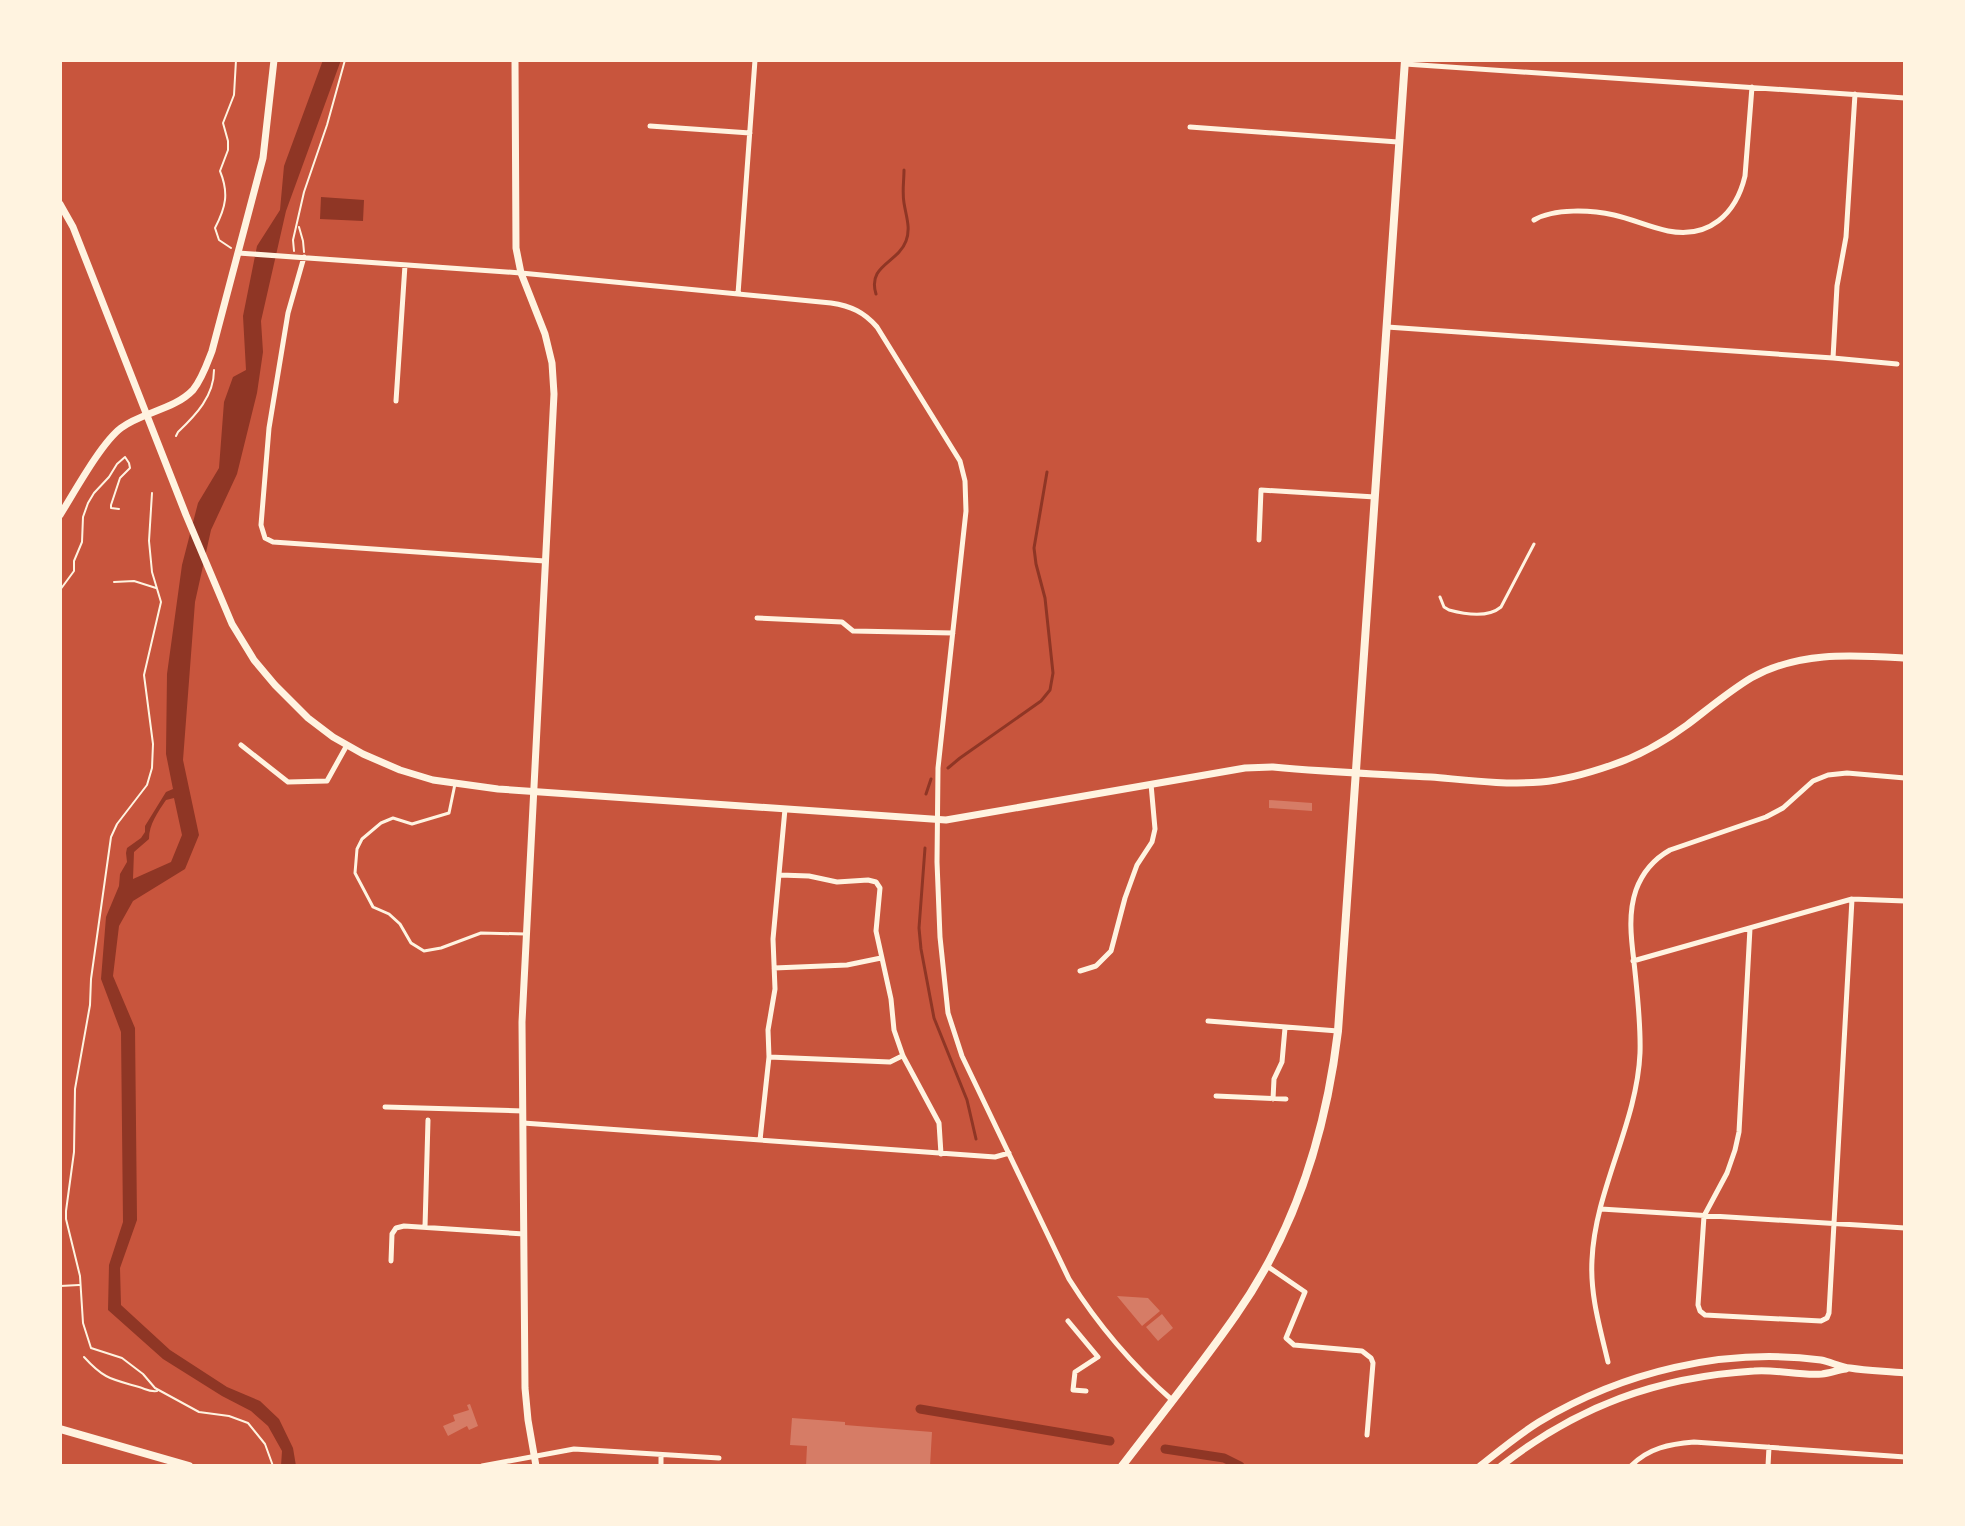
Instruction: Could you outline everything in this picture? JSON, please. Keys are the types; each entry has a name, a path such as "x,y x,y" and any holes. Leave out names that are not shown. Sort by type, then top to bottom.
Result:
{"main road":[{"path":"60,515 120,428 179,400 200,379 212,351 263,158 274,60"},
{"path":"515,60 516,248 521,273 545,334 552,363 554,394 522,1022 525,1388 536,1466"},
{"path":"1122,1466 1237,1315 1267,1266 1304,1183 1333,1074 1405,62"},
{"path":"60,204 73,227 186,515 238,635 269,678 308,718 347,745 400,770 455,784 946,820 1245,768 1544,782 1613,765 1650,749 1684,728 1749,679 1784,664 1846,654 1905,658"},
{"path":"1480,1466 1557,1412 1602,1390 1651,1373 1693,1364 1760,1357 1823,1360 1848,1368 1905,1373"},
{"path":"1501,1466 1544,1434 1586,1411 1657,1385 1729,1372 1759,1370 1821,1374 1848,1368"},
{"path":"60,1429 189,1466"}],"street":[{"path":"738,295 755,60"},
{"path":"1405,62 1905,98"},
{"path":"1534,220 1551,212 1580,212 1612,215 1669,231 1685,232 1711,226 1727,214 1742,189 1752,87"},
{"path":"1833,358 1837,286 1846,237 1855,94"},
{"path":"650,126 750,133"},
{"path":"1190,127 1399,142"},
{"path":"238,253 521,273 831,303 853,308 870,319 960,461 965,481 966,511 938,768 940,937 948,1013 962,1056 1069,1279 1086,1307 1140,1372 1172,1400"},
{"path":"304,257 288,313 269,428 261,525 265,538 273,542 545,561"},
{"path":"396,401 405,265"},
{"path":"1387,327 1897,364"},
{"path":"1259,540 1261,490 1375,497"},
{"path":"757,618 842,622 853,631 953,633"},
{"path":"241,745 288,782 327,781 347,745"},
{"path":"1608,1362 1592,1287 1592,1259 1601,1209 1637,1078 1640,1026 1630,934 1635,891 1645,871 1657,857 1670,850 1766,817 1783,808 1813,781 1828,775 1847,773 1905,778"},
{"path":"1080,971 1096,966 1111,951 1137,865 1152,842 1155,829 1151,783"},
{"path":"760,1140 769,1057 768,1030 775,989 773,939 785,809"},
{"path":"780,875 809,876 837,882 868,880 876,882 880,888 876,931 891,999 894,1030 903,1056 939,1123 941,1154"},
{"path":"1633,961 1852,899 1905,901"},
{"path":"1750,928 1739,1132 1727,1173 1704,1216 1698,1305 1705,1315 1821,1321 1829,1313 1852,899"},
{"path":"774,968 847,965 881,958"},
{"path":"1208,1021 1338,1031"},
{"path":"1273,1099 1274,1079 1283,1058 1285,1028"},
{"path":"769,1057 890,1062 903,1056"},
{"path":"1216,1096 1286,1099"},
{"path":"385,1107 523,1111"},
{"path":"425,1227 428,1120"},
{"path":"523,1123 941,1154 995,1157 1009,1153"},
{"path":"1601,1209 1905,1228"},
{"path":"391,1261 393,1230 404,1226 524,1234"},
{"path":"1267,1266 1305,1292 1286,1338 1294,1345 1362,1351 1371,1358 1367,1435"},
{"path":"1068,1321 1098,1357 1075,1372 1073,1390 1086,1391"},
{"path":"1631,1466 1640,1457 1660,1448 1684,1443 1905,1457"},
{"path":"1768,1466 1769,1447"},
{"path":"482,1466 574,1449 719,1458"},
{"path":"661,1455 661,1466"}],"lane":[{"path":"1440,597 1444,607 1454,612 1491,613 1501,607 1534,544"},
{"path":"455,784 449,813 412,824 393,818 381,823 362,839 357,849 355,873 373,907 389,914 400,924 411,943 424,951 481,933 526,934"}],"path":[{"path":"236,60 234,95 223,123 228,141 220,171 226,187 224,212 215,228 219,240 238,253"},
{"path":"294,247 304,192 345,60"},
{"path":"298,225 304,257"},
{"path":"176,436 205,403 215,374 212,351"},
{"path":"60,590 74,571 88,503 125,457 130,468 120,478 111,505 111,508 119,509"},
{"path":"152,493 149,541 152,572 161,602 144,675 153,744 152,768 147,785 117,824 111,837 90,1005 75,1089 74,1152 66,1219 80,1276 81,1311 91,1348 122,1358 158,1390 199,1412 229,1416 248,1423 265,1444 273,1466"},
{"path":"114,582 134,581 157,589"},
{"path":"60,1286 80,1285"},
{"path":"84,1357 109,1379 149,1391 158,1390"}],"shaded area":[{"path":"323,60 341,60 286,211 261,321 263,352 257,393 237,474 211,530 195,602 183,760 199,835 185,869 133,901 119,926 113,976 135,1028 137,1220 120,1268 121,1305 170,1350 227,1387 260,1401 279,1419 293,1448 296,1466 281,1466 282,1451 268,1426 251,1411 163,1359 108,1310 109,1265 123,1222 121,1032 101,979 106,917 127,862 127,848 141,838 166,792 173,789 166,754 167,674 182,565 198,503 219,468 224,402 233,377 246,370 243,316 257,246 280,210 284,166","holes":["174,798 182,835 171,862 133,879 134,852 149,839 152,823 166,800"]},
{"path":"321,197 364,200 363,221 320,219"}],"building":[{"path":"1269,800 1312,803 1312,811 1269,808"},
{"path":"1117,1296 1148,1298 1160,1311 1142,1326"},
{"path":"1162,1314 1173,1328 1158,1341 1146,1327"},
{"path":"470,1404 478,1426 469,1430 467,1426 448,1436 443,1426 455,1421 453,1415 469,1410 467,1405"},
{"path":"792,1418 932,1432 930,1466 806,1466 807,1446 790,1445"}],"waterway":[{"path":"876,294 874,284 879,270 906,241 908,222 903,195 904,170"},
{"path":"948,768 1041,701 1050,690 1053,673 1045,598 1034,548 1047,472"},
{"path":"926,794 931,779"},
{"path":"925,848 919,928 921,949 934,1018 967,1100 976,1139"},
{"path":"920,1409 1110,1441"},
{"path":"1165,1449 1224,1458 1240,1466"}]}
